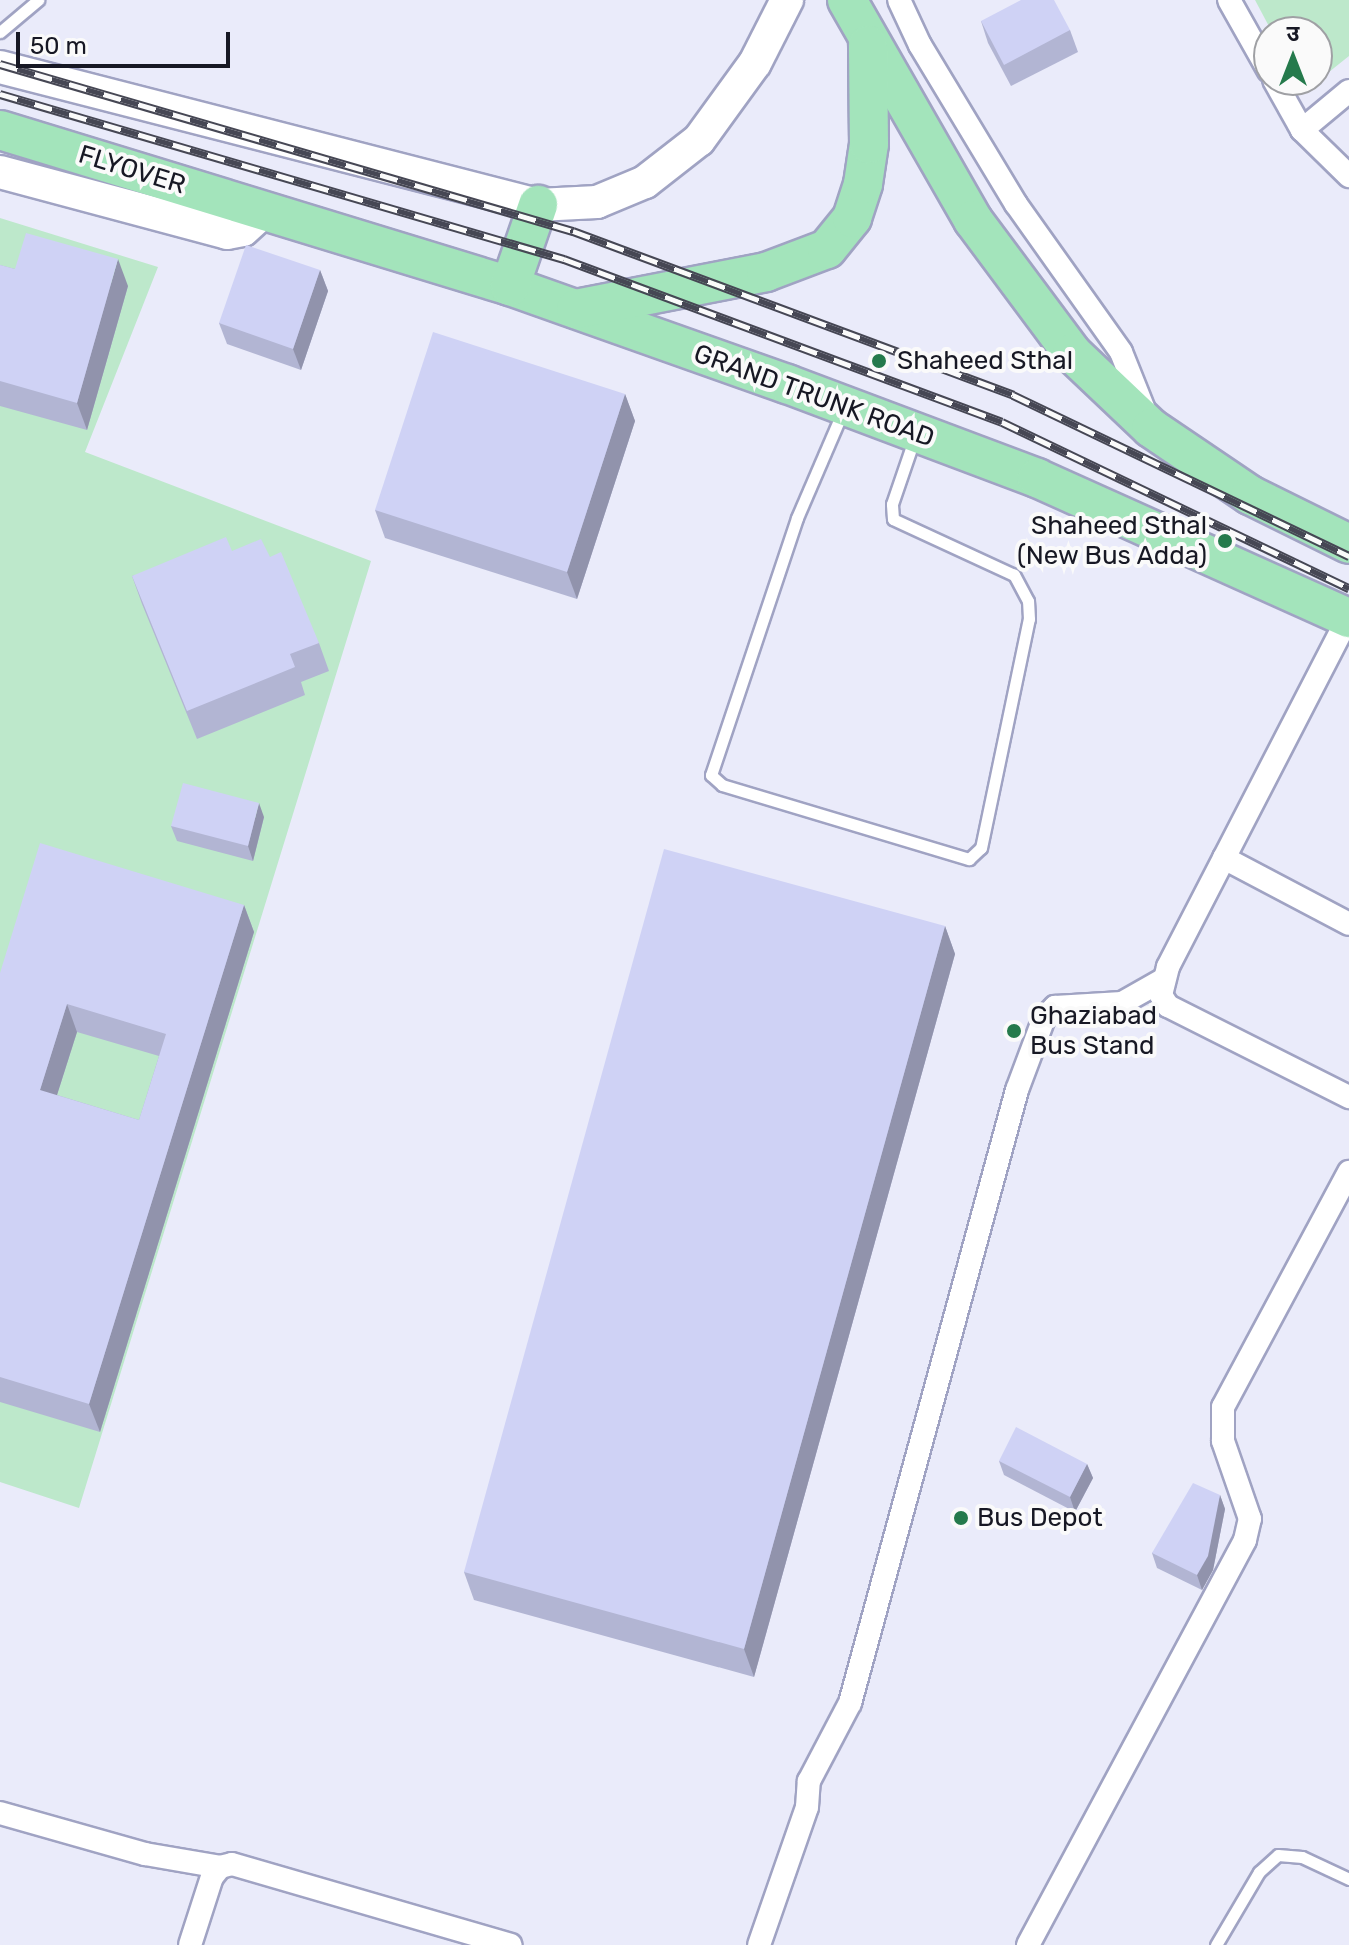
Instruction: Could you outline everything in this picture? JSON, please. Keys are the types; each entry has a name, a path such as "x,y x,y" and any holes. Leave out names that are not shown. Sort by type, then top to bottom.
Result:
{"highway":[{"path":"847,0 868,42 973,220 1072,353 1151,428 1250,495 1349,544"},
{"path":"573,310 766,272 827,249 852,218 863,184 869,144 868,42"},
{"name":"FLYOVER","path":"0,130 250,205"},
{"name":"GRAND TRUNK ROAD","path":"250,205 510,286 846,405 1037,478 1348,618"},
{"path":"510,286 538,205"}],"main road":[{"path":"0,67 538,205 597,202 621,194 699,140 755,63 787,0"},
{"path":"0,172 227,233 243,230 250,205"}],"street":[{"path":"899,0 920,45 1016,204 1121,352 1151,428"},
{"path":"1229,0 1253,43"},
{"path":"1302,130 1349,91"},
{"path":"1283,96 1302,130 1349,176"},
{"path":"759,1945 807,1807 809,1781 850,1703 1017,1090 1044,1018 1055,1007 1122,1003 1161,981 1348,618"},
{"path":"1224,858 1349,924"},
{"path":"1161,981 1168,1006 1349,1097"},
{"path":"1028,1945 1245,1540 1250,1519 1223,1441 1223,1407 1349,1172"},
{"path":"0,1813 145,1854 220,1867 246,1866 510,1945"},
{"path":"190,1945 220,1867"}],"lane":[{"path":"0,32 38,0"},
{"path":"846,405 797,518 711,775 722,785 969,859 981,848 1029,619 1028,601 1014,575 893,519 892,504 916,433"},
{"path":"1216,1945 1259,1872 1278,1855 1302,1857 1349,1879"}],"green space":[{"path":"1255,0 1349,0 1349,56 1333,69 1333,16 1264,16"},
{"path":"0,218 158,267 85,452 371,561 79,1508 0,1482"}],"building":[{"path":"1021,0 1054,0 1070,30 1004,65 981,21"},
{"path":"26,233 118,259 77,403 0,381 0,265 15,269"},
{"path":"246,245 320,270 293,349 219,323"},
{"path":"433,332 625,394 567,572 375,510"},
{"path":"226,537 232,551 261,539 270,557 281,552 319,643 290,654 295,667 187,711 132,576"},
{"path":"183,783 259,803 248,846 171,826"},
{"path":"40,843 244,905 89,1404 0,1377 0,973","holes":["67,1004 166,1034 139,1120 40,1090"]},
{"path":"664,849 945,926 744,1649 464,1572"},
{"path":"1016,1427 1087,1464 1070,1497 999,1461"},
{"path":"1193,1483 1220,1495 1208,1556 1197,1575 1152,1553"}],"railway":[{"path":"0,64 573,231 1013,395 1349,556"},
{"path":"0,94 564,259 1002,422 1349,588"}],"place":[{"name":"Shaheed Sthal","path":"879,361"},
{"name":"Shaheed Sthal (New Bus Adda)","path":"1225,541"},
{"name":"Ghaziabad Bus Stand","path":"1014,1031"},
{"name":"Bus Depot","path":"961,1518"}]}
